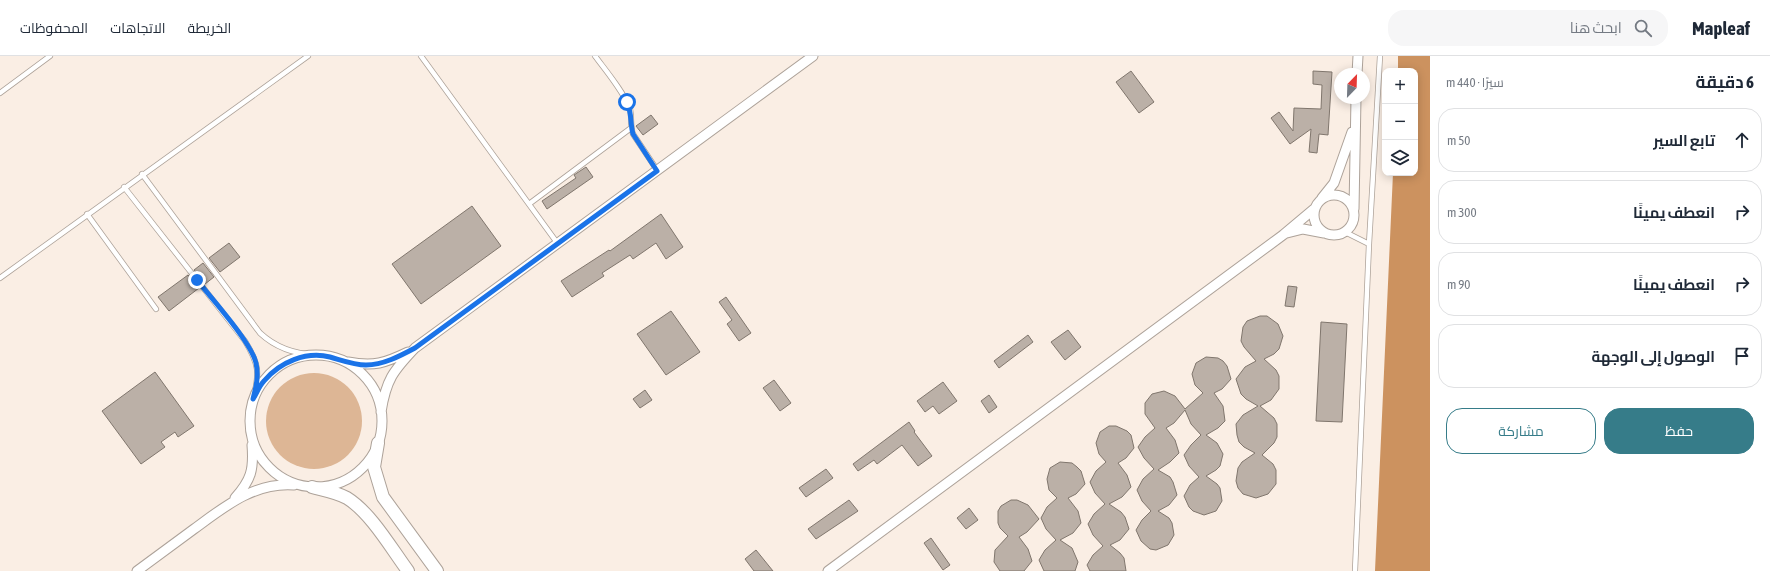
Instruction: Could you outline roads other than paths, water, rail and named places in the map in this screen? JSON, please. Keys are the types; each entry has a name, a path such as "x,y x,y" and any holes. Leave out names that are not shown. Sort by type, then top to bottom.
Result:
{"street":[{"path":"232,501 246,485 252,471 253,459 250,424 253,399 263,381 278,367 296,358 316,355 365,365 378,364 396,358 415,348 813,56"},
{"path":"1357,68 1358,56"},
{"path":"1282,235 1303,229 1335,236 1345,232 1352,224 1354,214 1356,104"},
{"path":"828,571 1282,235 1314,209 1334,183 1349,142 1355,119"},
{"path":"1319,201 1331,195 1344,197 1353,207 1354,214"},
{"path":"1314,209 1315,223 1324,233"},
{"path":"381,412 385,390 390,377 415,348"},
{"path":"341,360 356,369 368,381 376,395 381,412 382,428 374,467 383,497 436,571"},
{"path":"251,436 259,454 271,469 287,480 308,487 333,485 352,476 368,462 378,443"},
{"path":"137,571 232,501 251,492 282,484 332,492 347,498 362,510 408,571"}],"lane":[{"path":"0,93 50,56"},
{"path":"0,278 142,174 308,56"},
{"path":"422,56 558,244"},
{"path":"595,56 627,102 631,114 631,128 657,171"},
{"path":"1355,571 1369,244 1380,56"},
{"path":"529,204 631,128"},
{"path":"142,174 260,333 269,342 281,348 298,354 316,355"},
{"path":"124,188 245,341 252,352 256,362 258,379 253,399"},
{"path":"87,214 156,309"},
{"path":"1345,232 1369,244"}]}
